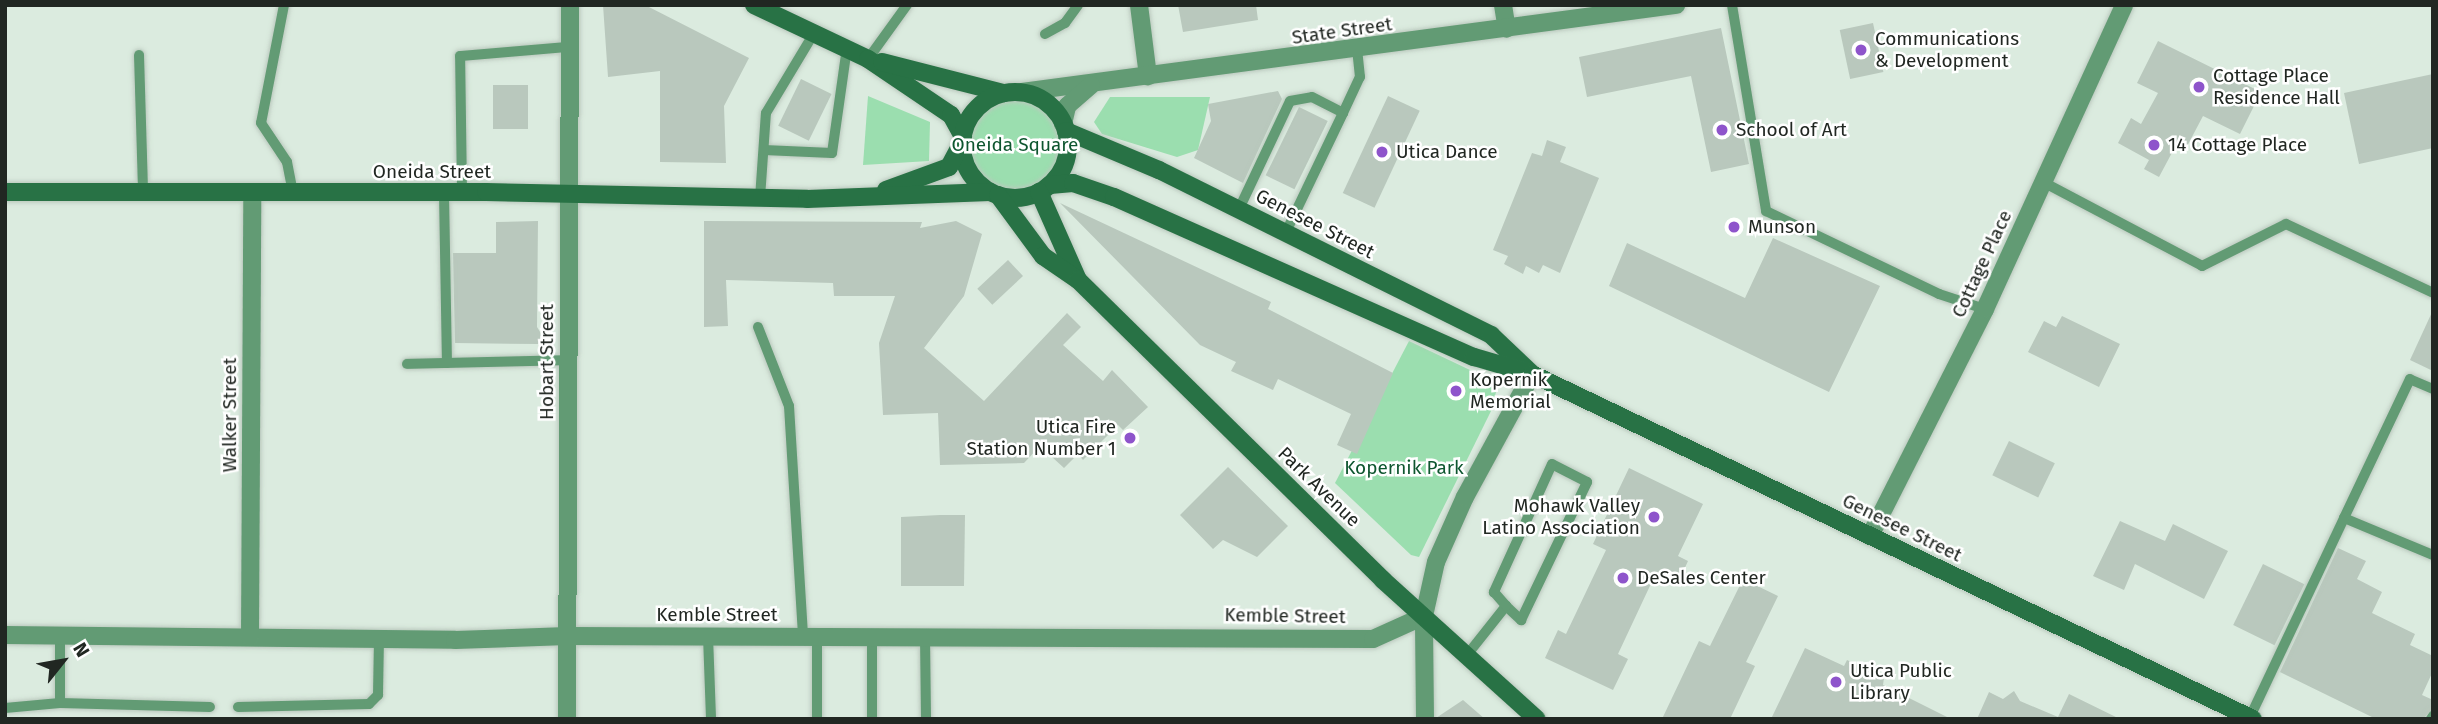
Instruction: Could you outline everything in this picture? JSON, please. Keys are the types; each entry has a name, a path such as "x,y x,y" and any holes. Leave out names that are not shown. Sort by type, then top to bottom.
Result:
{"main road":[{"path":"754,5 869,59 951,116 962,140 969,171 994,193 1019,197 1044,188 1066,160 1065,127 1054,109 1013,93 869,59"},
{"path":"962,140 976,108 1013,93"},
{"name":"Genesee Street","path":"1065,127 1239,209 1491,335 1532,374"},
{"name":"Oneida Street","path":"859,198 949,167 962,140"},
{"name":"Genesee Street","path":"1044,188 1073,183 1114,197 1474,357 1532,374 1870,536 2226,713 2252,718"},
{"name":"Park Avenue","path":"1044,188 1078,280"},
{"name":"Oneida Street","path":"5,192 462,192 760,198 859,198 994,193"},
{"name":"Park Avenue","path":"994,193 1043,256 1078,280 1424,616 1537,719"}],"street":[{"name":"Hobart Street","path":"567,719 570,5"},
{"path":"1139,5 1148,76"},
{"path":"1503,5 1507,29"},
{"name":"Cottage Place","path":"1870,536 1985,309 2124,5"},
{"name":"State Street","path":"1013,93 1357,50 1669,6"},
{"path":"1065,127 1067,106 1097,82"},
{"name":"Walker Street","path":"250,637 251,193"},
{"path":"1425,719 1424,616 1436,562 1465,497 1532,374"},
{"name":"Kemble Street","path":"5,635 380,639 925,636 1373,639 1424,616"}],"lane":[{"path":"284,5 261,123 286,162 293,193"},
{"path":"869,59 907,5"},
{"path":"1045,34 1065,23 1078,5"},
{"path":"1732,5 1766,211 1939,294 1985,309"},
{"path":"760,198 766,113 814,33"},
{"path":"462,192 460,56 568,47"},
{"path":"764,150 832,153 847,48"},
{"path":"1286,232 1360,77 1357,50"},
{"path":"139,55 143,192"},
{"path":"1239,209 1290,102 1312,97 1343,113"},
{"path":"2043,182 2202,266 2286,224 2433,293"},
{"path":"444,193 447,363"},
{"path":"758,327 789,406 817,719"},
{"path":"407,364 568,360"},
{"path":"2252,718 2410,379 2433,389"},
{"path":"1552,464 1587,482 1521,620 1506,606 1494,592 1552,464"},
{"path":"2344,518 2433,555"},
{"path":"1467,655 1506,606"},
{"path":"60,635 60,703"},
{"path":"708,636 711,719"},
{"path":"872,636 872,719"},
{"path":"925,636 926,719"},
{"path":"238,707 369,704 378,695 380,639"},
{"path":"5,709 60,703 210,707"}],"green space":[{"name":"Oneida Square","path":"1015,92 1035,96 1052,108 1064,125 1068,145 1064,165 1052,182 1035,194 1015,198 995,194 978,182 966,165 962,145 966,125 978,108 995,96"},
{"path":"868,96 930,122 929,161 863,165"},
{"path":"1110,97 1210,97 1198,150 1177,157 1102,134 1094,122"},
{"name":"Kopernik Park","path":"1409,341 1489,379 1496,392 1491,411 1419,557 1411,555 1335,483"}],"building":[{"path":"603,5 645,5 749,58 724,106 726,163 660,162 660,71 608,77"},
{"path":"1178,5 1256,5 1258,20 1183,32"},
{"name":"Communications & Development","path":"1873,23 1883,72 1850,79 1840,30"},
{"name":"School of Art","path":"1721,28 1749,164 1711,172 1691,76 1587,97 1579,57"},
{"name":"Cottage Place Residence Hall","path":"2158,41 2261,92 2240,134 2203,116 2184,152 2175,147 2159,177 2144,169 2149,160 2118,143 2131,118 2141,124 2158,93 2137,83"},
{"path":"2433,74 2433,148 2359,164 2344,93"},
{"path":"801,79 832,94 809,141 778,126"},
{"path":"493,85 528,85 528,129 493,129"},
{"path":"1278,91 1282,99 1243,183 1194,158 1211,121 1208,104"},
{"name":"Utica Dance","path":"1388,96 1420,111 1375,208 1343,193"},
{"path":"1299,107 1328,121 1294,189 1266,175"},
{"path":"1547,140 1566,147 1560,162 1599,178 1560,273 1543,265 1539,273 1526,266 1523,274 1504,264 1508,256 1493,250 1532,153 1542,156"},
{"path":"1060,203 1271,302 1268,309 1393,373 1357,454 1337,445 1351,414 1278,379 1273,390 1231,371 1236,362 1200,345"},
{"path":"538,221 537,327 542,335 538,344 455,343 453,253 496,253 496,222"},
{"path":"704,221 922,222 920,228 956,221 982,234 964,296 924,348 984,401 1067,313 1081,327 1063,345 1103,381 1112,370 1148,407 1123,430 1118,425 1083,460 1078,454 1064,468 1040,446 1024,463 940,465 938,413 883,415 879,343 895,296 834,296 833,283 726,280 728,326 704,327"},
{"name":"Munson","path":"1773,238 1880,286 1829,392 1609,286 1627,243 1745,298"},
{"path":"1008,260 1023,276 992,305 977,289"},
{"path":"2433,310 2433,371 2410,360"},
{"path":"2062,316 2120,344 2099,387 2028,352 2044,321 2056,327"},
{"path":"2009,441 2055,463 2038,498 1992,475"},
{"path":"1228,467 1288,526 1257,557 1223,540 1213,549 1180,515"},
{"name":"DeSales Center","path":"1629,468 1703,504 1678,556 1688,561 1678,583 1656,573 1618,654 1628,659 1613,690 1545,658 1558,630 1566,634 1606,550 1593,544"},
{"path":"965,515 964,586 901,586 901,517"},
{"path":"2120,521 2165,541 2173,524 2228,551 2204,599 2135,564 2124,590 2093,576"},
{"path":"2338,548 2366,561 2357,579 2382,592 2372,613 2415,634 2410,645 2433,656 2433,671 2422,695 2433,700 2433,708 2423,719 2376,719 2280,672"},
{"path":"2263,564 2304,584 2275,645 2233,625"},
{"path":"1743,579 1778,596 1746,662 1755,666 1730,719 1662,719 1699,641 1710,646"},
{"name":"Utica Public Library","path":"1805,648 1844,666 1847,660 1884,678 1883,685 1951,719 1771,719"},
{"path":"2014,691 2020,701 2058,717 2069,694 2120,719 1977,719 1989,692 2003,699"},
{"path":"1463,700 1485,719 1436,719 1436,718"}],"place":[{"name":"Communications & Development","path":"1861,50"},
{"name":"Cottage Place Residence Hall","path":"2199,87"},
{"name":"School of Art","path":"1722,130"},
{"name":"14 Cottage Place","path":"2154,145"},
{"name":"Utica Dance","path":"1382,152"},
{"name":"Munson","path":"1734,227"},
{"name":"Kopernik Memorial","path":"1456,391"},
{"name":"Utica Fire Station Number 1","path":"1130,438"},
{"name":"Mohawk Valley Latino Association","path":"1654,517"},
{"name":"DeSales Center","path":"1623,578"},
{"name":"Utica Public Library","path":"1836,682"}]}
